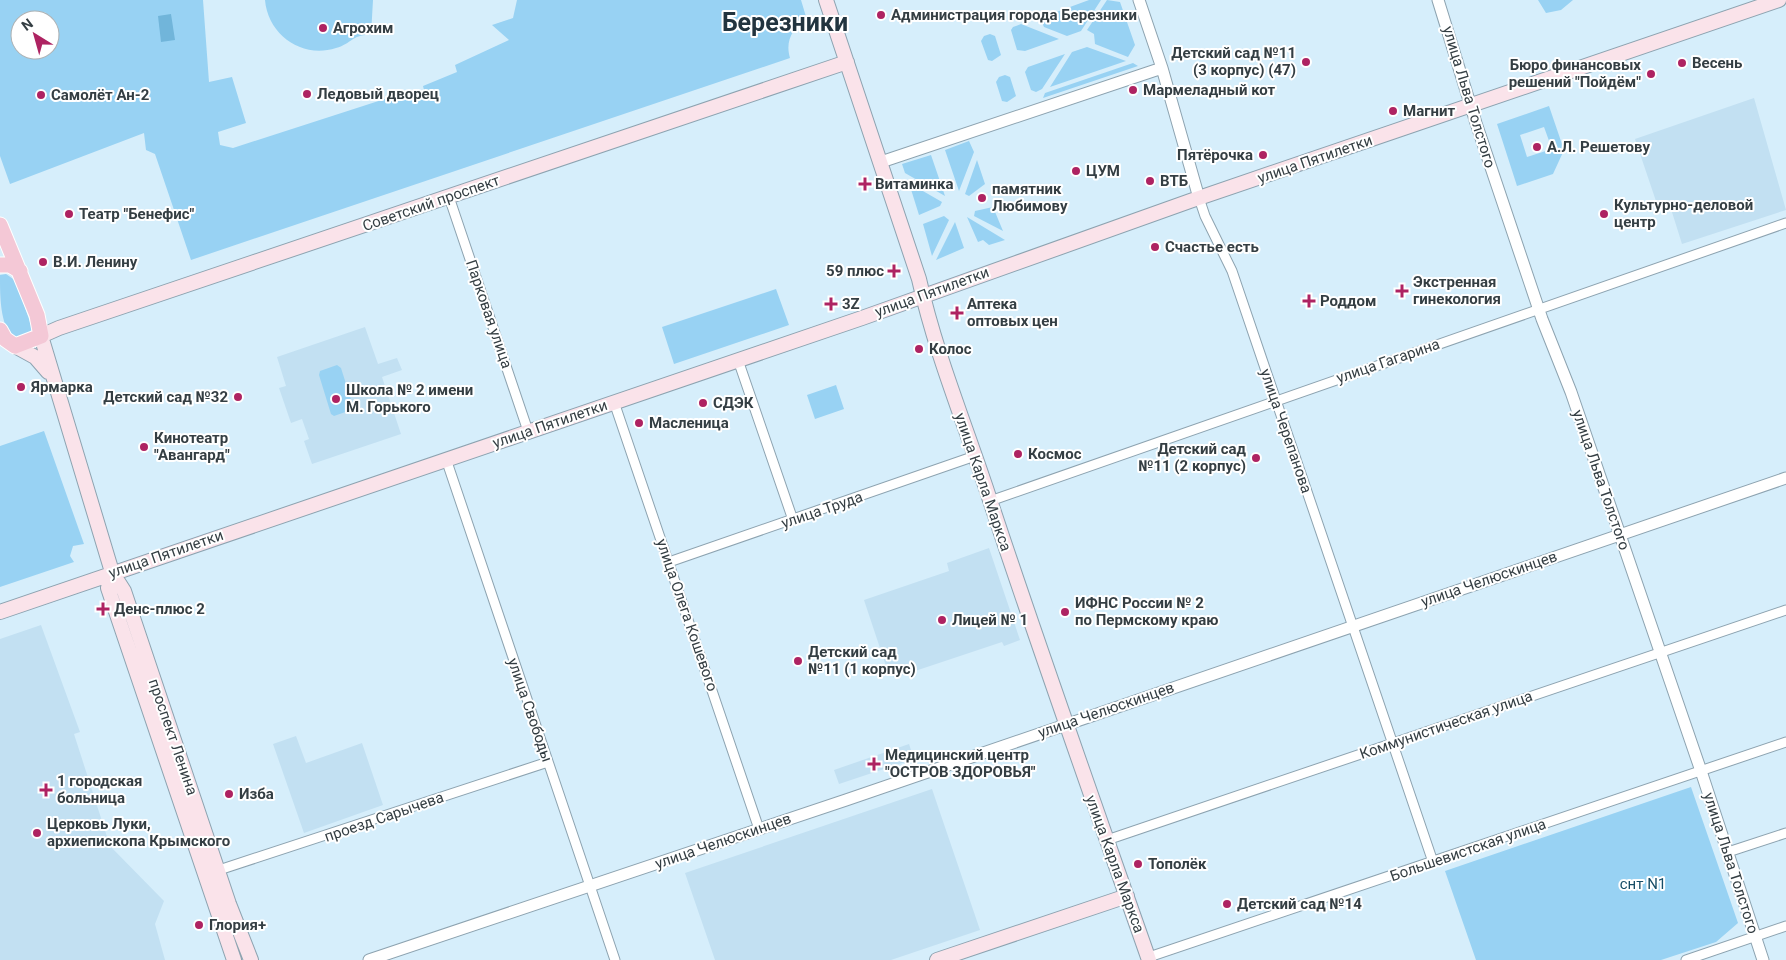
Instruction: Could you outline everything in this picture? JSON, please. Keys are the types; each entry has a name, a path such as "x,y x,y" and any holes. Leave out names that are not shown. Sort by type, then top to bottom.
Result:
{"main road":[{"name":"улица Карла Маркса","path":"826,0 881,162 946,376 990,500 1034,638 1149,959"},
{"name":"улица Пятилетки","path":"0,612 112,572 738,360 1199,198 1470,106 1750,5 1771,1"},
{"name":"Советский проспект","path":"15,346 58,328 847,62"},
{"name":"проспект Ленина","path":"0,225 37,315 54,381 112,572 124,591 251,960"},
{"path":"0,259 5,250 6,243"},
{"path":"0,265 10,265 20,271"},
{"name":"проспект Ленина","path":"0,330 5,339 35,357 54,381"},
{"name":"проспект Ленина","path":"112,572 108,588 234,960"},
{"path":"937,960 1127,896"}],"street":[{"name":"улица Черепанова","path":"1139,0 1162,68 1205,216 1232,271 1433,862"},
{"name":"улица Льва Толстого","path":"1438,0 1470,106 1538,309 1571,392 1701,771 1763,960"},
{"path":"881,162 1162,68"},
{"name":"Парковая улица","path":"449,197 528,431"},
{"name":"улица Гагарина","path":"990,500 1786,223"},
{"path":"738,360 793,520"},
{"name":"улица Олега Кошевого","path":"614,402 759,828"},
{"name":"улица Труда","path":"669,562 975,456"},
{"name":"улица Свободы","path":"446,459 615,960"},
{"name":"улица Челюскинцев","path":"368,960 1786,478"},
{"name":"Коммунистическая улица","path":"1107,840 1786,610"},
{"name":"Большевистская улица","path":"1149,959 1786,742"},
{"name":"проезд Сарычева","path":"219,870 548,762"},
{"path":"1728,852 1786,832"},
{"path":"1686,960 1786,926"}],"shaded area":[{"path":"171,14 175,40 161,42 158,16"},
{"path":"1754,98 1786,210 1682,244 1671,209 1659,210 1635,139"},
{"name":"Школа № 2 имени М. Горького","path":"365,327 378,364 397,358 402,370 382,377 401,434 312,464 304,441 309,439 302,419 291,423 279,388 286,386 277,357"},
{"name":"Лицей № 1","path":"989,548 1020,640 1004,646 1002,642 894,678 890,668 887,669 864,600 949,571 947,563"},
{"name":"1 городская больница","path":"41,625 80,732 74,734 110,846 164,901 155,924 165,960 0,960 0,639"},
{"path":"296,736 306,763 362,743 383,805 304,833 273,744"},
{"name":"Медицинский центр \"ОСТРОВ ЗДОРОВЬЯ\"","path":"909,744 914,759 839,784 834,770"},
{"path":"932,789 980,930 891,960 715,960 685,873"}],"green space":[{"path":"0,0 203,0 209,82 232,77 246,123 218,132 220,145 233,148 394,96 399,99 424,90 423,86 457,72 455,65 509,40 492,25 513,18 517,0 801,0 807,20 797,27 791,36 788,46 790,58 191,260 155,154 146,150 144,133 10,184 0,156"},
{"name":"Агрохим","path":"265,0 373,0 371,35 356,37 342,46 323,51 299,47 289,41 273,24"},
{"path":"1089,0 1101,0 1081,31 1067,36 1044,27 1040,18"},
{"path":"1107,0 1120,2 1135,45 1128,57 1095,44 1094,34 1087,30"},
{"path":"1538,0 1573,0 1561,10 1546,13"},
{"path":"1021,24 1059,39 1025,51 1017,50 1011,30 1013,27"},
{"path":"990,34 995,36 1001,55 992,61 988,60 981,41 984,36"},
{"path":"1087,47 1126,61 1050,87 1072,52"},
{"path":"1065,54 1042,89 1036,92 1031,90 1025,72 1028,67"},
{"path":"1133,63 1138,66 1043,98 1045,93"},
{"path":"1005,75 1010,77 1016,96 1007,102 1002,101 996,82 999,77"},
{"path":"1549,106 1564,150 1553,174 1517,186 1497,124","holes":["1544,127 1552,149 1527,157 1520,135"]},
{"path":"969,141 974,152 959,191 945,150"},
{"path":"931,155 945,196 905,173 902,164"},
{"path":"977,160 985,184 969,196 965,194"},
{"path":"909,183 942,202 940,206 919,215"},
{"path":"993,207 1003,231 974,216 975,211"},
{"path":"944,216 949,220 932,256 923,224"},
{"path":"967,217 1005,240 989,245 983,240 978,242"},
{"path":"955,222 964,248 936,260"},
{"path":"6,274 16,281 32,328 29,335 13,339 5,325 1,301 0,275"},
{"path":"776,289 789,325 674,364 662,327"},
{"path":"337,365 341,368 353,406 351,410 334,416 331,414 319,375 320,371"},
{"path":"836,385 844,409 815,419 807,395"},
{"path":"44,431 84,544 73,546 70,556 74,562 0,587 0,446"},
{"name":"снт N1","path":"1691,787 1738,923 1716,942 1661,960 1476,960 1445,871"}],"place":[{"name":"Администрация города Березники","path":"881,15"},
{"name":"Агрохим","path":"323,28"},
{"name":"Детский сад №11 (3 корпус) (47)","path":"1306,62"},
{"name":"Весень","path":"1682,63"},
{"name":"Бюро финансовых решений \"Пойдём\"","path":"1651,74"},
{"name":"Мармеладный кот","path":"1133,90"},
{"name":"Ледовый дворец","path":"307,94"},
{"name":"Самолёт Ан-2","path":"41,95"},
{"name":"Магнит","path":"1393,111"},
{"name":"А.Л. Решетову","path":"1537,147"},
{"name":"Пятёрочка","path":"1263,155"},
{"name":"ЦУМ","path":"1076,171"},
{"name":"ВТБ","path":"1150,181"},
{"name":"Витаминка","path":"865,184"},
{"name":"памятник Любимову","path":"982,198"},
{"name":"Театр \"Бенефис\"","path":"69,214"},
{"name":"Культурно-деловой центр","path":"1604,214"},
{"name":"Счастье есть","path":"1155,247"},
{"name":"В.И. Ленину","path":"43,262"},
{"name":"59 плюс","path":"894,271"},
{"name":"Экстренная гинекология","path":"1402,291"},
{"name":"Роддом","path":"1309,301"},
{"name":"3Z","path":"831,304"},
{"name":"Аптека оптовых цен","path":"957,313"},
{"name":"Колос","path":"919,349"},
{"name":"Ярмарка","path":"21,387"},
{"name":"Детский сад №32","path":"238,397"},
{"name":"Школа № 2 имени М. Горького","path":"336,399"},
{"name":"СДЭК","path":"703,403"},
{"name":"Масленица","path":"639,423"},
{"name":"Кинотеатр \"Авангард\"","path":"144,447"},
{"name":"Космос","path":"1018,454"},
{"name":"Детский сад №11 (2 корпус)","path":"1256,458"},
{"name":"Денс-плюс 2","path":"103,609"},
{"name":"ИФНС России № 2 по Пермскому краю","path":"1065,612"},
{"name":"Лицей № 1","path":"942,620"},
{"name":"Детский сад №11 (1 корпус)","path":"798,661"},
{"name":"Медицинский центр \"ОСТРОВ ЗДОРОВЬЯ\"","path":"874,764"},
{"name":"1 городская больница","path":"46,790"},
{"name":"Изба","path":"229,794"},
{"name":"Церковь Луки, архиепископа Крымского","path":"37,833"},
{"name":"Тополёк","path":"1138,864"},
{"name":"Детский сад №14","path":"1227,904"},
{"name":"Глория+","path":"199,925"}],"district":[{"name":"Березники","path":"785,22"}]}
